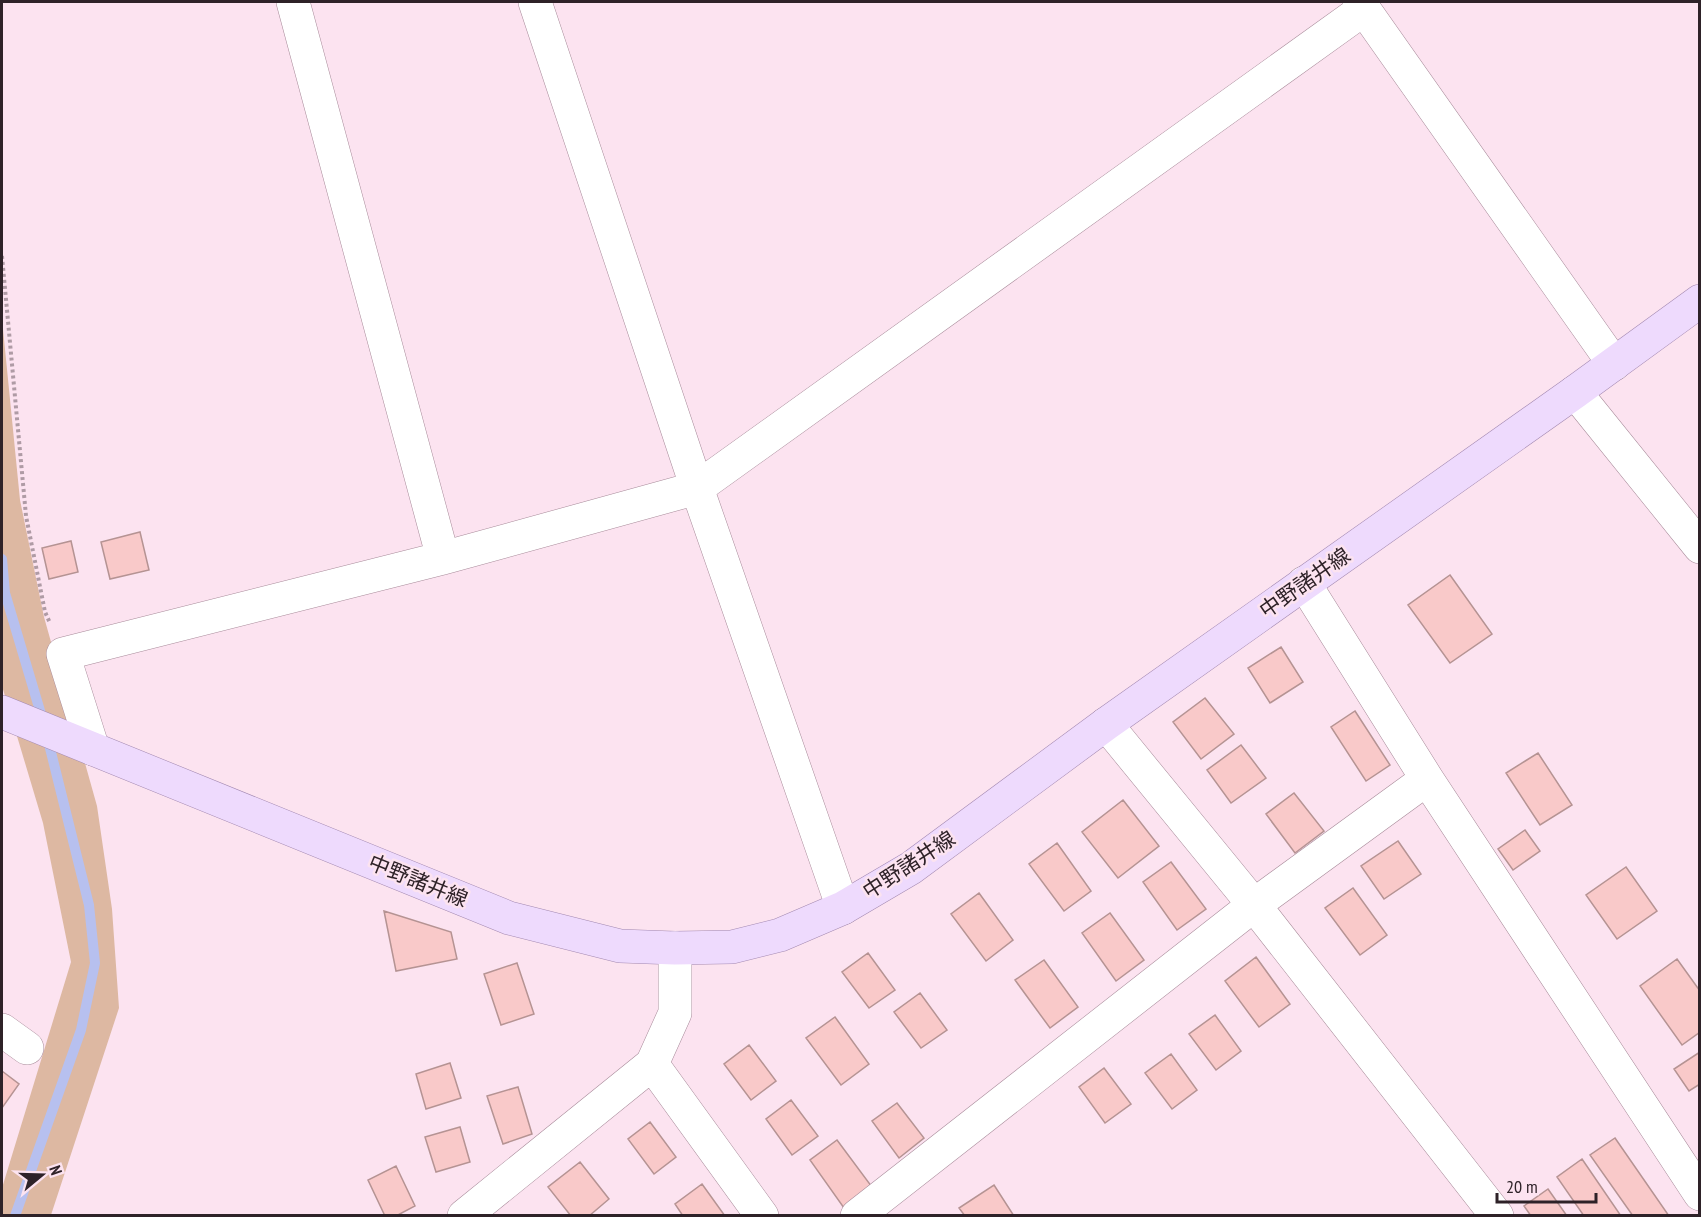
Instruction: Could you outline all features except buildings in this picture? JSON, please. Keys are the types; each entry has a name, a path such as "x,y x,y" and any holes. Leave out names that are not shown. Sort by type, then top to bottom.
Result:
{"main road":[{"name":"中野諸井線","path":"2,712 509,918 620,946 675,948 742,945 780,935 843,908 911,868 1106,724 1700,301"}],"street":[{"path":"293,2 443,558"},
{"path":"535,2 697,488 843,908"},
{"path":"87,747 63,654 443,558 697,488 1362,5 1614,364"},
{"path":"1575,392 1700,547"},
{"path":"1304,583 1427,779 1700,1194"},
{"path":"1106,724 1254,905 1497,1215"},
{"path":"857,1215 1254,905 1427,779"},
{"path":"464,1215 652,1064 675,1013 675,948"},
{"path":"652,1064 762,1215"}],"path":[{"path":"2,256 26,516 45,612 63,654"}],"shaded area":[{"path":"2,319 20,500 44,617 97,806 112,909 119,1008 51,1215 2,1215 2,1188 71,962 43,823 2,686"}],"waterway":[{"path":"2,559 5,593 43,721"},
{"path":"15,1216 81,1030 95,963 89,905 47,736"}]}
